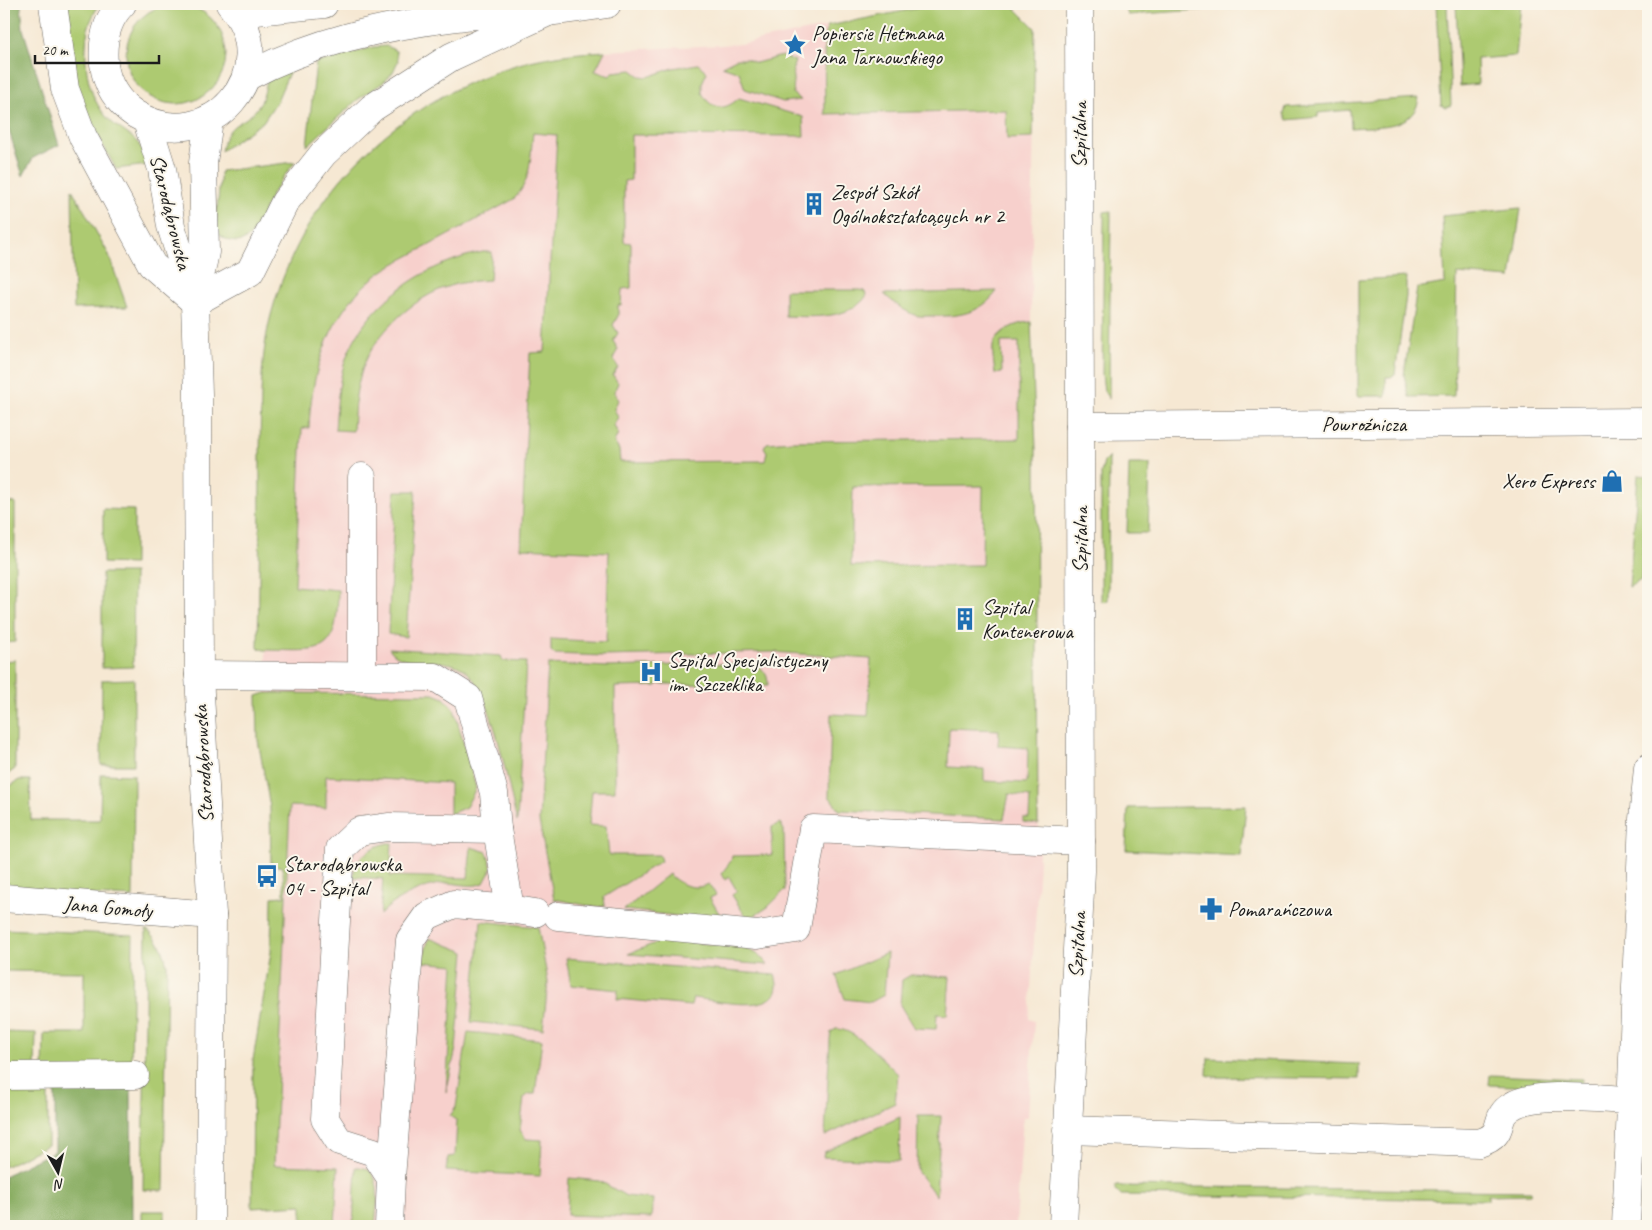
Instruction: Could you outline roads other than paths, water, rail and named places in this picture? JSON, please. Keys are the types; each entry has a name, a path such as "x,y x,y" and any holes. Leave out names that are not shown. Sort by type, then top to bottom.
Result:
{"street":[{"path":"53,4 65,89 83,137 152,265 195,302 250,272 285,202 322,154 372,108 451,57 548,12"},
{"path":"119,5 107,26 102,49 105,72 113,92 128,109 147,121 162,126 178,127 194,125 209,120 225,109 238,95 246,77 250,61 250,44 246,28 234,8 324,4"},
{"path":"246,77 281,58 356,35 458,16 548,12 607,4"},
{"name":"Szpitalna","path":"1063,1226 1081,841 1079,4"},
{"name":"Starodąbrowska","path":"209,120 203,163 205,252 195,302 198,394 199,675 212,915 210,1226"},
{"name":"Starodąbrowska","path":"147,121 162,169 171,226 195,302"},
{"name":"Powroźnicza","path":"1080,426 1648,422"},
{"path":"362,477 362,676"},
{"path":"199,675 435,677 468,698 494,793 497,829 534,913"},
{"path":"1626,1226 1643,819 1648,768"},
{"path":"391,1178 374,1152 339,1141 325,1119 340,849 359,831 388,827 497,829"},
{"path":"389,1226 391,1178 410,940 426,916 454,904 758,935 796,929 814,829 1081,841"},
{"name":"Jana Gomoły","path":"4,898 212,915"},
{"path":"4,1076 135,1075"},
{"path":"1067,1130 1479,1143 1492,1139 1498,1130 1501,1116 1511,1106 1530,1098 1630,1100"}],"place":[{"name":"Popiersie Hetmana Jana Tarnowskiego","path":"795,45"},
{"name":"Zespół Szkół Ogólnokształcących nr 2","path":"814,204"},
{"name":"Xero Express","path":"1612,481"},
{"name":"Szpital Kontenerowa","path":"965,619"},
{"name":"Szpital Specjalistyczny im. Szczeklika","path":"651,672"},
{"name":"Starodąbrowska 04 - Szpital","path":"267,876"},
{"name":"Pomarańczowa","path":"1211,909"}]}
